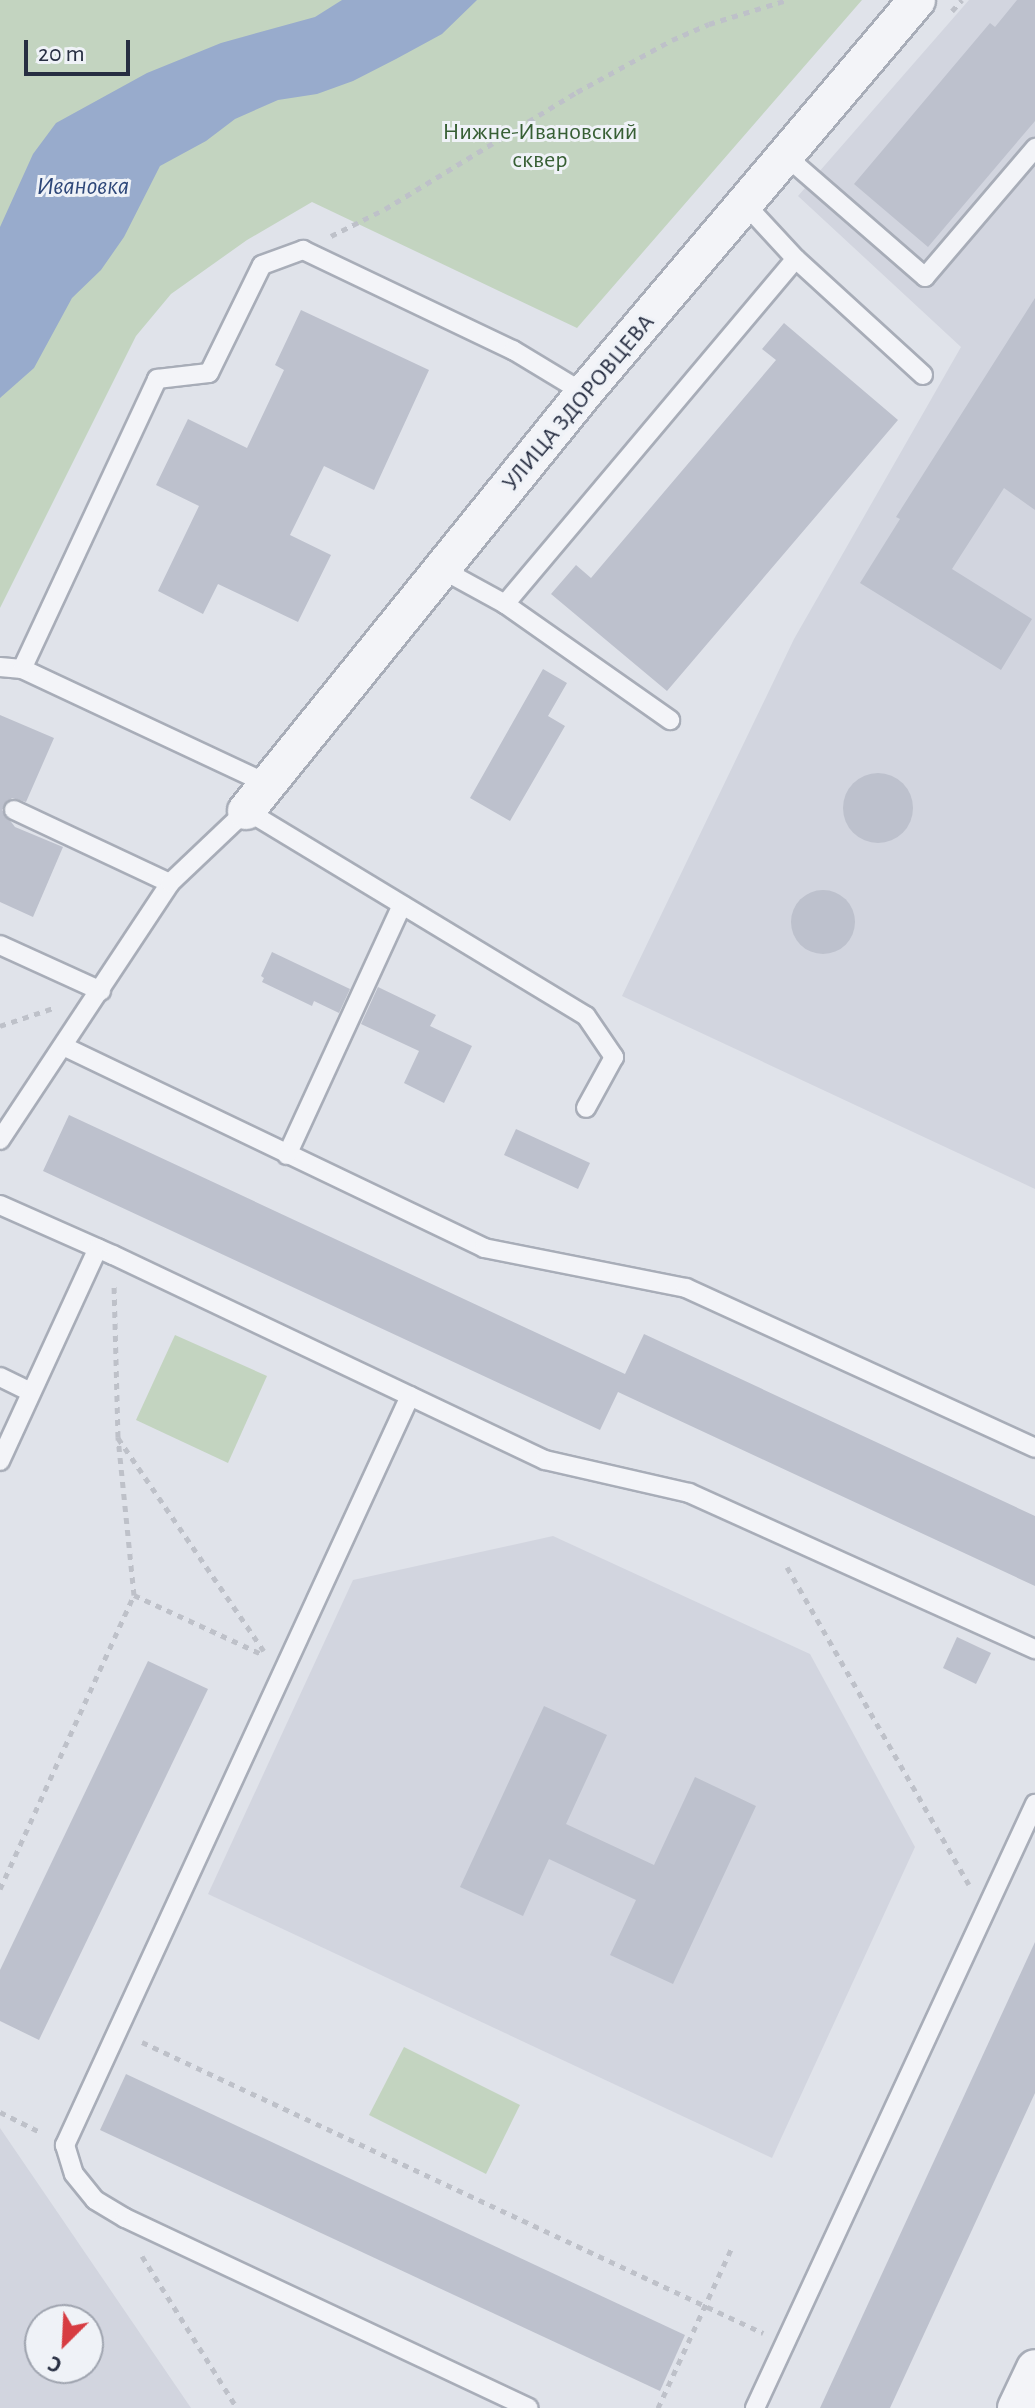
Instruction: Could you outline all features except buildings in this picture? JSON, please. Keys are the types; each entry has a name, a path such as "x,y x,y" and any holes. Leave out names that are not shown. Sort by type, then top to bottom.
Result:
{"street":[{"name":"УЛИЦА ЗДОРОВЦЕВА","path":"256,804 584,393 917,0"},
{"path":"1016,2408 1035,2368"}],"lane":[{"path":"787,157 925,277 1035,148"},
{"path":"746,205 796,259 923,375"},
{"path":"22,669 157,379 209,373 262,265 303,250 513,350 584,393"},
{"path":"505,604 796,259"},
{"path":"443,570 505,604 670,720"},
{"path":"0,667 22,669 256,804 402,905 586,1016 614,1057 586,1108"},
{"path":"0,1140 65,1047 170,883 256,804"},
{"path":"14,810 170,883"},
{"path":"287,1155 402,905"},
{"path":"0,945 101,991"},
{"path":"65,1047 484,1248 686,1288 1035,1448"},
{"path":"0,1205 106,1251 545,1460 689,1493 1035,1649"},
{"path":"0,1461 31,1392 106,1251"},
{"path":"0,1377 31,1392"},
{"path":"410,1396 65,2145 74,2174 95,2200 125,2218 528,2408"},
{"path":"755,2408 1035,1804"}],"path":[{"path":"303,250 385,209 577,92 672,40 709,24 787,0"},
{"path":"0,1026 101,991"},
{"path":"0,1889 134,1595 118,1437 106,1251"},
{"path":"118,1437 268,1657 134,1595"},
{"path":"765,1528 985,1913"},
{"path":"120,2031 785,2344"},
{"path":"0,2112 65,2145"},
{"path":"125,2218 148,2269 237,2408"},
{"path":"658,2408 732,2247"}],"shaded area":[{"path":"969,0 1035,0 1035,1189 622,996 794,639 961,347 798,196"},
{"path":"553,1536 810,1654 915,1847 772,2158 208,1894 353,1580"},
{"path":"0,2128 191,2408 0,2408"}],"green space":[{"name":"Нижне-Ивановский сквер","path":"0,0 862,0 577,328 312,202 247,240 171,294 136,336 0,608"},
{"path":"175,1335 267,1376 228,1463 136,1420"},
{"path":"404,2047 520,2105 486,2174 369,2115"}],"water":[{"name":"Ивановка","path":"342,0 477,0 442,34 396,59 353,81 317,94 278,100 235,119 206,141 160,166 124,237 101,270 72,298 34,368 0,398 0,227 33,154 56,123 147,73 221,43 315,17"}]}
